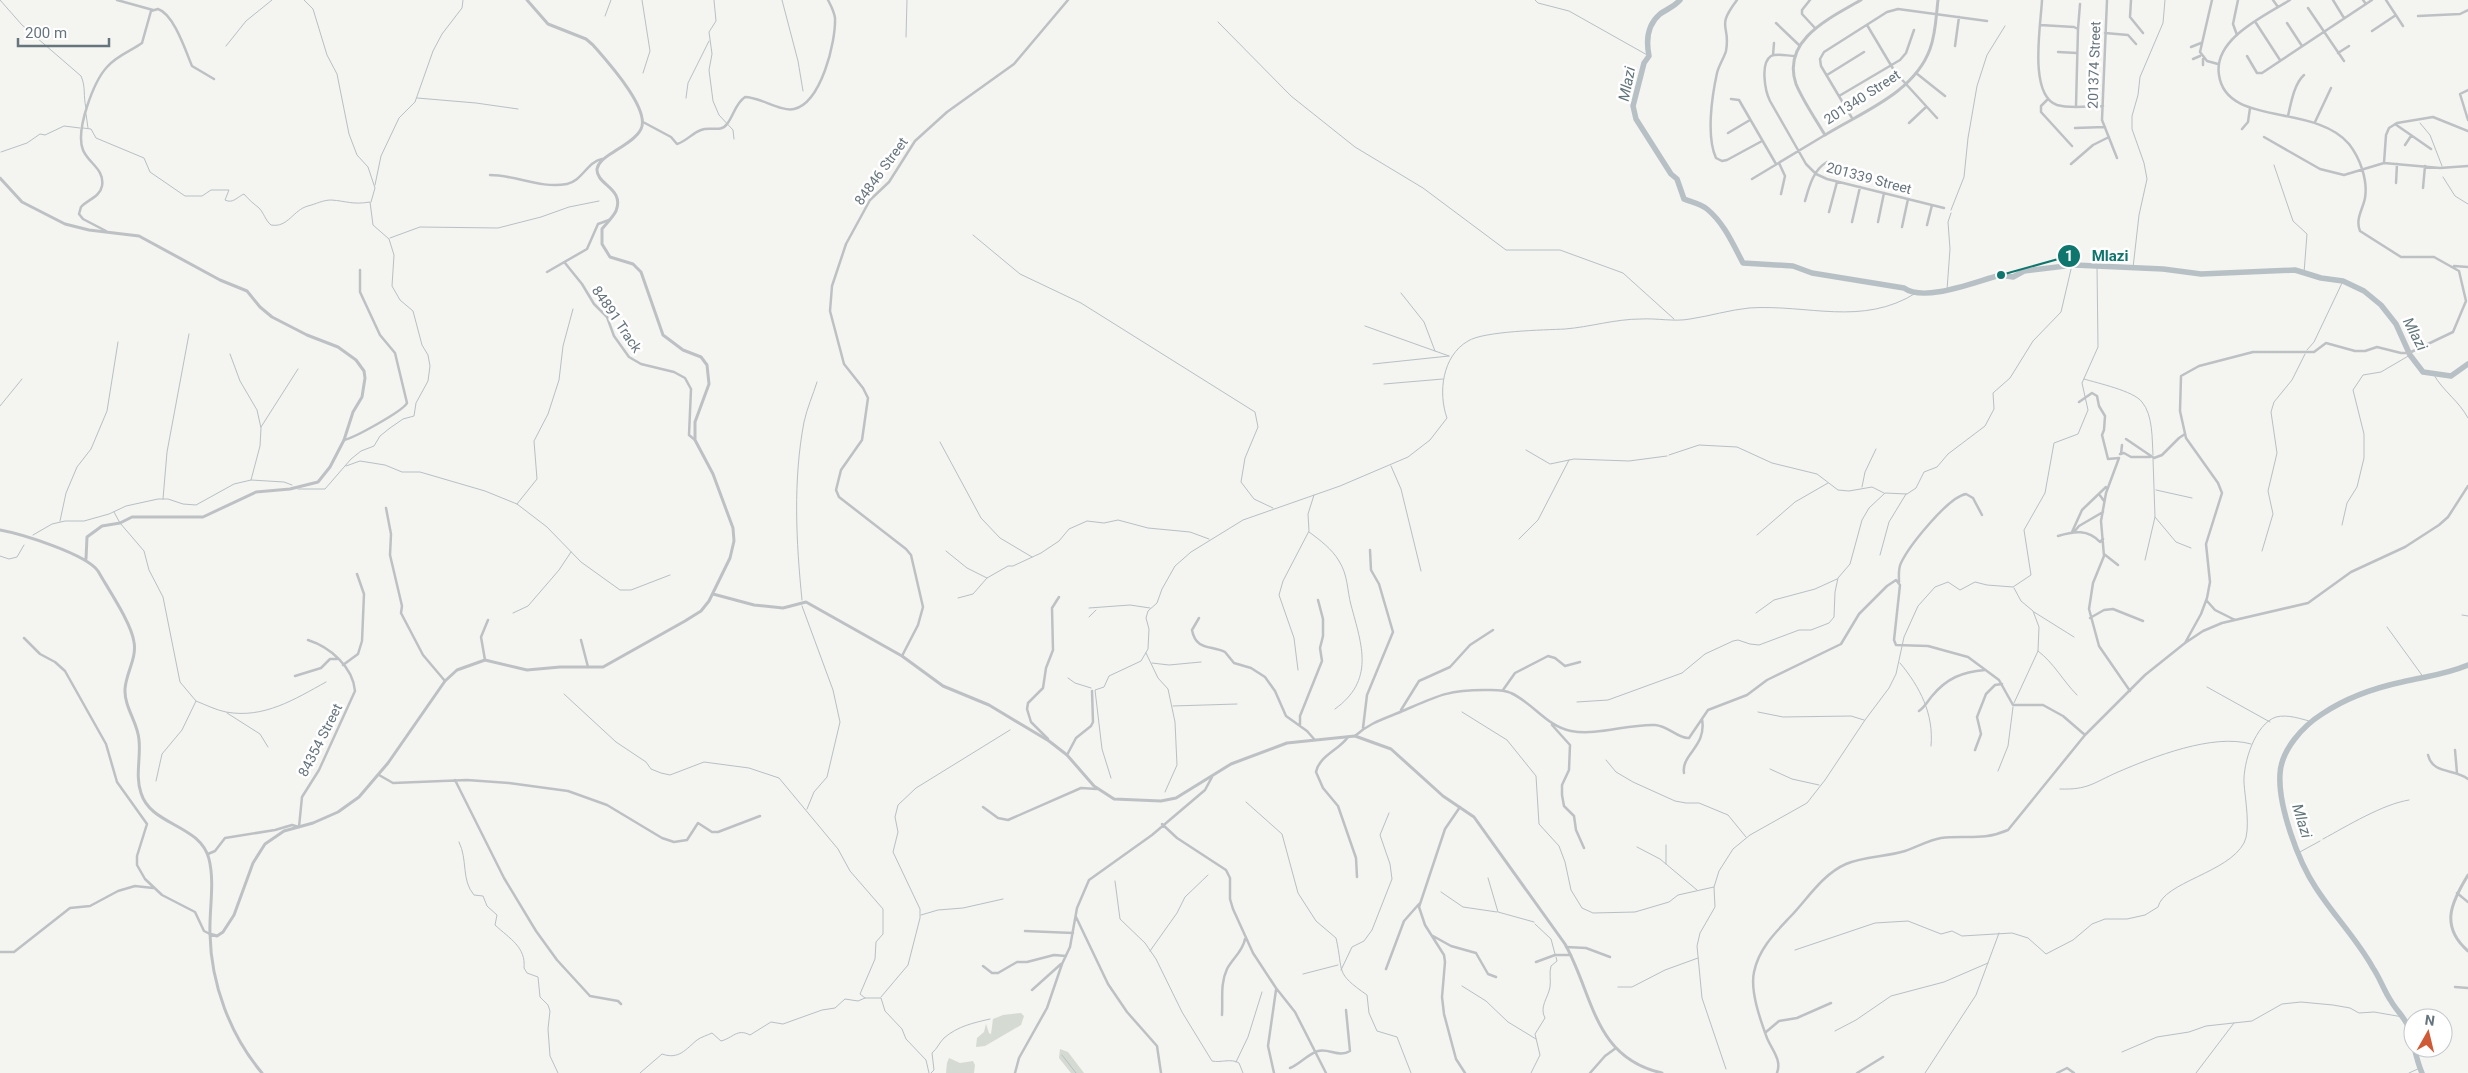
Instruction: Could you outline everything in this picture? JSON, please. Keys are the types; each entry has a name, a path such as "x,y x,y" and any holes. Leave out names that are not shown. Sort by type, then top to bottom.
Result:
{"street":[{"path":"117,0 152,10 162,10 186,48 192,66 214,79"},
{"path":"210,942 223,932 234,915 253,863 265,844 284,831 338,812 359,797 379,775 445,681 458,670 484,660 527,670 560,667 602,667 685,621 701,610 713,594 730,558 734,541 733,528 713,474 695,440 695,422 709,384 707,365 701,357 683,350 663,336 641,272 633,264 610,257 602,244 602,229 616,213 618,203 610,186 599,177 597,170 600,162 630,140 641,129 643,122 640,111 630,92 593,45 586,39 548,24 527,0"},
{"path":"643,122 650,124 677,144 686,142 699,130 718,129 726,126 736,107 745,97 752,97 791,109 810,99 821,80 833,45 834,17 828,0"},
{"name":"84846 Street","path":"902,656 923,613 922,600 911,555 906,549 839,497 836,490 842,470 862,440 868,398 863,388 849,372 841,357 839,340 830,311 832,286 846,244 866,206 889,182 915,141 947,112 1014,64 1068,0"},
{"path":"1737,0 1728,12 1724,22 1726,51 1717,72 1710,120 1713,151 1716,158 1722,161 1730,159 1762,141"},
{"path":"1810,0 1802,10 1802,14 1815,28"},
{"path":"1825,135 1797,84 1794,72 1795,56 1799,45 1815,28 1861,0"},
{"name":"201340 Street","path":"1752,179 1906,84 1916,73 1930,48 1938,0"},
{"path":"2042,0 2040,77 2043,93 2048,99 2060,106 2103,106"},
{"name":"201374 Street","path":"2107,0 2102,120 2118,158"},
{"path":"2131,0 2130,17 2143,33"},
{"path":"2212,0 2201,43 2200,56 2203,59 2218,64"},
{"path":"2237,35 2233,24 2238,0"},
{"path":"2274,0 2278,8"},
{"path":"2185,643 2206,600 2210,582 2206,544 2222,493 2218,483 2185,434 2180,411 2180,380 2183,373 2199,366 2254,352 2314,352 2326,343 2355,351 2365,351 2377,347 2397,352 2409,352 2452,334 2466,301 2460,273 2452,266 2434,257 2401,257 2364,235 2358,224 2365,193 2362,169 2357,156 2344,139 2327,127 2315,122 2250,108 2238,104 2226,94 2219,76 2218,64 2223,48 2237,35 2290,0"},
{"path":"2333,0 2344,18"},
{"path":"2363,0 2366,4"},
{"path":"2246,56 2258,74 2372,0"},
{"path":"2386,0 2403,26"},
{"path":"2076,106 2080,4"},
{"path":"2308,8 2344,62"},
{"path":"1852,118 1820,62 1822,53 1867,25 1898,9 1987,21"},
{"path":"107,233 83,219 79,214 80,207 97,194 102,185 100,172 85,154 82,146 83,116 108,66 144,41 152,10"},
{"path":"2418,16 2460,14 2468,10"},
{"path":"2372,31 2396,15"},
{"path":"1955,46 1959,17"},
{"path":"2256,22 2280,60"},
{"path":"1776,23 1799,45"},
{"path":"2287,24 2302,46"},
{"path":"1867,25 1891,65 1937,118"},
{"path":"2040,25 2074,27 2078,29"},
{"path":"1839,96 1891,65 1906,53 1914,30"},
{"path":"2105,33 2127,34 2136,44"},
{"name":"201339 Street","path":"1774,43 1773,55 1766,65 1767,94 1806,164 1816,174 1837,182 1944,208"},
{"path":"2191,47 2201,43"},
{"path":"2338,53 2349,46"},
{"path":"1827,75 1864,52"},
{"path":"2058,52 2077,53"},
{"path":"1773,55 1795,56"},
{"path":"2193,59 2200,56"},
{"path":"2203,59 2201,60 2203,65"},
{"path":"1916,73 1945,96"},
{"path":"2288,116 2292,100 2304,75"},
{"path":"2315,122 2331,88"},
{"path":"2468,90 2460,94 2468,120"},
{"path":"1731,99 1738,99 1785,176 1781,194"},
{"path":"2048,99 2040,106 2041,112 2072,146"},
{"path":"1909,123 1926,107"},
{"path":"2242,129 2248,122 2250,108"},
{"path":"2384,163 2386,135 2395,124 2433,117 2468,130"},
{"path":"1728,133 1750,120"},
{"path":"2395,124 2431,149"},
{"path":"2075,128 2105,128"},
{"path":"2404,146 2411,136"},
{"path":"2071,164 2093,145 2109,137"},
{"path":"2264,137 2323,170 2348,175 2384,163 2425,166 2468,166"},
{"path":"490,174 556,186 574,181 590,165 604,159"},
{"path":"1805,201 1810,182 1827,162"},
{"path":"2396,183 2397,164"},
{"path":"2423,188 2425,166"},
{"path":"0,178 26,205 65,224 107,233 130,234 148,240 220,280 247,290 260,307 272,317 307,336 338,347 352,356 364,371 365,386 362,398 348,422 344,440 330,468 318,482 290,489 256,492 203,517 132,517 120,523 102,526 88,537 86,559"},
{"path":"1829,212 1837,182"},
{"path":"1852,222 1860,188"},
{"path":"1878,222 1884,193"},
{"path":"1902,227 1908,199"},
{"path":"1927,225 1932,205"},
{"path":"547,272 587,249 598,224 609,220"},
{"name":"84891 Track","path":"565,263 582,284 594,304 608,317 614,336 629,357 641,364 674,372 685,378 691,389 689,435 695,440"},
{"path":"2452,266 2468,267"},
{"path":"344,440 366,432 377,422 404,408 407,403 395,353 380,335 360,292 360,270"},
{"path":"2079,402 2092,393 2097,396 2099,406 2105,416 2102,443 2108,459 2117,460"},
{"path":"2120,454 2124,453 2131,457 2162,455 2185,434"},
{"path":"2126,439 2151,457"},
{"path":"2122,445 2108,486 2102,512 2104,554 2090,593 2090,618 2099,646 2130,690"},
{"path":"2073,532 2082,510 2108,486"},
{"path":"1777,1073 1778,1060 1766,1032 1753,983 1755,967 1766,943 1808,895 1834,871 1847,863 1905,851 1937,839 1982,838 2008,830 2085,735 2155,666 2185,643 2203,631 2235,620 2308,603 2360,566 2405,547 2446,519 2468,486"},
{"path":"2099,494 2104,502"},
{"path":"1982,515 1979,506 1969,495 1962,495 1928,524 1914,540 1900,564 1894,643 1902,647 1935,647 1968,657 2002,684 2014,705 2043,705 2063,716 2085,735"},
{"path":"386,508 391,534 390,555 402,606 401,613 423,655 445,681"},
{"path":"2073,532 2079,526 2102,512"},
{"path":"0,530 86,559 98,571 130,629 134,642 133,658 125,693 138,733 139,786 143,799 152,810 199,840 208,854 211,871 210,942 212,966 221,998 241,1043 262,1073"},
{"path":"2058,536 2080,531 2092,534 2104,546"},
{"path":"2100,542 2103,539"},
{"path":"1363,728 1365,702 1393,632 1379,584 1371,570 1370,550"},
{"path":"2104,554 2118,565"},
{"path":"308,640 332,651 343,665 358,654 362,641 364,594 356,574"},
{"path":"1355,736 1363,728 1448,692 1502,690 1516,696 1550,721 1567,730 1579,732 1658,726 1670,728 1686,738 1694,734 1702,719 1712,708 1746,695 1767,680 1841,644 1851,625 1865,607 1891,582 1896,580 1899,582"},
{"path":"713,594 749,604 783,608 806,602 902,656 942,686 989,705 1049,741 1067,755 1097,789 1109,797 1119,800 1169,800 1181,796 1230,764 1269,748 1288,743 1355,736 1396,752 1443,796 1480,824 1566,947 1594,1014 1616,1048 1631,1062 1660,1073"},
{"path":"1049,741 1028,717 1027,704 1043,688 1046,668 1053,650 1052,608 1059,597"},
{"path":"1301,727 1299,720 1322,659 1320,648 1323,636 1323,620 1318,600"},
{"path":"2206,600 2212,608 2235,620"},
{"path":"2090,618 2104,610 2113,609 2144,621"},
{"path":"1200,618 1192,630 1195,639 1207,649 1225,652 1234,663 1251,668 1265,677 1275,691 1286,716 1314,739"},
{"path":"484,660 481,636 488,620"},
{"path":"1401,712 1419,681 1450,666 1470,645 1493,630"},
{"path":"24,638 40,654 55,662 65,671 81,696 92,722 106,744 117,782 147,824 137,856 137,865 154,888 175,903 195,912 204,932 217,936"},
{"path":"581,640 588,667"},
{"path":"1502,690 1516,673 1548,656 1555,658 1565,666 1580,662"},
{"path":"295,676 321,668 330,659 337,659"},
{"name":"84354 Street","path":"299,826 302,796 319,770 333,736 354,694 353,683 343,665"},
{"path":"1919,711 1926,706 1934,694 1960,674 1984,670"},
{"path":"1975,750 1981,734 1977,717 1986,694 1995,685 2002,684"},
{"path":"1067,755 1076,738 1091,726 1093,722 1092,691"},
{"path":"1684,773 1687,759 1701,741 1702,719"},
{"path":"1550,721 1570,745 1569,770 1562,785 1562,795 1564,806 1574,816 1576,830 1584,848"},
{"path":"1348,736 1341,746 1320,762 1316,772 1323,788 1338,806 1356,858 1357,877"},
{"path":"2455,750 2457,773"},
{"path":"2428,754 2436,768 2457,773 2468,779"},
{"path":"379,775 393,782 455,780 509,782 575,793 607,805 662,838 674,842 687,840 698,822 712,832 718,832 760,816"},
{"path":"1015,1073 1019,1058 1047,1008 1066,956 1076,916 1089,880 1141,843 1205,790 1213,776"},
{"path":"455,780 504,878 536,931 558,960 590,996 618,1001 622,1004"},
{"path":"983,807 998,818 1008,820 1081,788 1097,789"},
{"path":"1386,969 1404,921 1420,902 1445,829 1460,807"},
{"path":"1162,824 1177,838 1226,870 1230,878 1231,903 1245,935 1276,988 1296,1012 1326,1073"},
{"path":"208,854 215,851 225,838 275,830 292,825 299,826"},
{"path":"2468,875 2457,893 2452,906 2451,923 2458,940 2468,951"},
{"path":"0,952 14,952 70,908 90,906 118,891 135,886 154,888"},
{"path":"2457,893 2468,902"},
{"path":"1420,902 1422,919 1444,955 1442,996 1444,1014 1456,1059 1464,1073"},
{"path":"1076,916 1108,984 1127,1012 1157,1046 1160,1055 1159,1066 1162,1073"},
{"path":"1025,931 1073,933"},
{"path":"1222,1015 1222,984 1227,969 1244,946 1245,935"},
{"path":"1431,935 1451,946 1476,953 1488,974 1496,976"},
{"path":"1566,947 1586,948 1610,957"},
{"path":"983,966 992,973 998,973 1017,962 1027,962 1054,955 1066,956"},
{"path":"1536,962 1555,955 1571,956"},
{"path":"1032,990 1062,964"},
{"path":"2456,987 2468,988"},
{"path":"1274,1073 1268,1046 1276,988"},
{"path":"1766,1032 1778,1021 1797,1018 1831,1002"},
{"path":"1290,1068 1316,1052 1324,1051 1342,1054 1350,1051 1346,1010"},
{"path":"1590,1073 1605,1056 1616,1048"},
{"path":"1857,1073 1883,1057"},
{"path":"2057,1073 2068,1068 2074,1073"}],"shaded area":[{"path":"1021,1013 1024,1016 1021,1025 985,1046 976,1047 977,1038 984,1032 986,1024 991,1034 993,1019 1003,1015"},
{"path":"1060,1049 1068,1052 1084,1073 1071,1073 1059,1058"},
{"path":"949,1058 960,1063 973,1061 975,1065 974,1073 946,1073"}],"waterway":[{"path":"0,0 22,25 81,76 86,108"},
{"path":"226,46 246,21 272,0"},
{"path":"304,0 313,9 327,55 337,74 349,134 357,155 368,167 375,188 371,202"},
{"path":"375,185 381,156 399,118 415,102 433,51 442,34 462,8 463,0"},
{"path":"605,16 611,0"},
{"path":"642,0 650,51 643,73"},
{"path":"714,0 716,21 709,32 712,54 709,70 713,101 719,115 733,130 734,139"},
{"path":"782,0 798,61 803,91"},
{"path":"906,37 907,0"},
{"path":"1535,0 1538,3 1569,11 1649,56"},
{"name":"Mlazi","path":"1680,0 1660,14 1650,28 1648,34 1649,56 1644,63 1633,106 1636,119 1671,174 1677,179 1684,199 1702,206 1713,215 1728,234 1743,263 1793,266 1812,273 1924,293 1951,289 2001,275 2013,277 2024,271 2074,265 2163,269 2201,274 2295,270 2321,278 2343,281 2364,291 2381,305 2396,324 2410,355 2423,372 2451,376 2468,364"},
{"path":"2133,268 2139,215 2147,179 2144,163 2132,129 2132,116 2138,95 2140,77 2163,23 2165,0"},
{"path":"1218,22 1291,96 1355,147 1423,188 1506,250 1560,250 1623,273 1674,319"},
{"path":"1951,210 1964,177 1968,138 1977,86 1987,55 2005,26"},
{"path":"686,98 688,83 709,41"},
{"path":"417,98 518,109"},
{"path":"86,114 88,128"},
{"path":"2420,123 2430,135 2442,166"},
{"path":"1,152 27,143 40,134 45,135 64,126 80,128"},
{"path":"83,128 91,129 96,138 144,158 150,172 185,196 202,196 211,190 229,190 225,200 230,201 244,194 259,208 271,225 282,224 303,208 325,201 370,202 373,225 389,239 394,255 392,286 400,300 413,311 422,345 428,355 430,366 428,381 416,403 414,416 403,419 380,436 374,446 361,451 351,459 325,489 298,489"},
{"path":"2274,165 2293,221 2307,234 2304,273"},
{"path":"2443,177 2455,196 2468,204"},
{"path":"390,238 420,227 498,228 541,217 569,207 599,201"},
{"path":"1947,290 1950,249 1948,222 1951,213"},
{"path":"973,235 1020,274 1081,303 1255,412 1258,427 1245,458 1241,482 1254,499 1273,508"},
{"path":"1577,702 1608,700 1682,673 1705,654 1733,641 1738,640 1759,645 1799,630 1811,630 1829,623 1834,617 1835,592 1838,578 1850,564 1862,520 1869,508 1885,493 1907,494 1916,488 1924,472 1937,467 1948,454 1985,426 1994,409 1993,393 2010,378 2033,341 2061,312 2072,265"},
{"path":"1726,1069 1702,998 1697,946 1700,933 1715,907 1714,887 1719,871 1733,849 1750,835 1807,803 1825,780 1889,688 1896,674 1904,637 1918,606 1935,587 1948,582 1960,590 1975,582 2013,587 2031,575 2024,530 2045,493 2054,443 2078,434 2088,410 2082,383 2098,347 2097,265"},
{"path":"2307,350 2314,342 2343,281"},
{"path":"1401,293 1424,322 1435,351"},
{"path":"1111,778 1102,749 1095,690 1104,687 1109,676 1141,661 1148,649 1149,629 1146,618 1148,611 1157,603 1162,589 1175,566 1191,552 1243,520 1340,486 1408,457 1430,440 1447,418 1443,398 1444,376 1452,356 1468,341 1500,333 1584,327 1631,319 1684,320 1749,308 1855,312 1896,303 1916,293"},
{"path":"517,504 537,479 534,441 548,414 559,380 563,346 573,309"},
{"path":"1365,326 1449,356"},
{"path":"163,499 167,452 189,334"},
{"path":"60,521 66,493 77,467 91,449 107,411 118,342"},
{"path":"230,354 240,381 257,410 261,428 260,446 251,480"},
{"path":"2262,551 2273,514 2268,491 2277,453 2271,412 2274,402 2292,380 2305,354"},
{"path":"2342,525 2347,503 2357,487 2364,458 2364,434 2353,390 2363,375 2381,372 2410,355"},
{"path":"1373,364 1449,356"},
{"path":"261,427 298,369"},
{"path":"2434,375 2468,418"},
{"path":"0,406 22,379"},
{"path":"1384,384 1443,379"},
{"path":"2084,379 2124,391 2142,402 2146,407 2150,420 2153,455"},
{"path":"802,600 797,533 798,466 804,422 817,382"},
{"path":"940,442 981,518 1000,538 1032,557"},
{"path":"1669,455 1699,445 1737,447 1772,463 1817,474 1838,490 1849,491 1872,487 1884,493"},
{"path":"1862,487 1865,472 1876,449"},
{"path":"1526,450 1550,464 1574,459 1629,461 1667,456"},
{"path":"2145,560 2155,517 2153,459"},
{"path":"1519,539 1538,520 1569,460"},
{"path":"346,466 360,461 385,465 402,472 420,472 485,491 517,504 547,527 581,562 620,590 631,590 670,575"},
{"path":"1391,466 1401,489 1421,571"},
{"path":"33,535 52,524 65,521 84,521 109,514 126,506 158,499 168,499 183,504 196,505 234,484 251,480 284,482 292,485"},
{"path":"1757,535 1795,502 1828,483"},
{"path":"2156,490 2192,498"},
{"path":"1880,555 1889,522 1906,494"},
{"path":"1298,670 1294,638 1279,595 1283,581 1309,531 1308,514 1314,495"},
{"path":"114,512 120,523 144,551 149,570 163,597 180,682 196,701 182,730 162,754 156,781"},
{"path":"2155,517 2176,542 2191,548"},
{"path":"946,551 967,568 987,578 1008,566 1013,566 1041,553 1059,541 1069,529 1087,521 1104,523 1118,520 1148,528 1190,532 1209,539"},
{"path":"1309,532 1329,549 1342,566 1359,634 1362,661 1361,674 1348,698 1335,709"},
{"path":"0,556 9,559 17,557 24,545"},
{"path":"513,613 528,606 559,570 571,552"},
{"path":"958,598 973,594 987,578"},
{"path":"1756,613 1774,600 1815,589 1837,579"},
{"path":"2014,588 2021,601 2033,611 2039,627 2038,651 2014,703"},
{"path":"1089,608 1130,605 1150,608"},
{"path":"802,606 833,690 840,722 827,777 814,792 807,809"},
{"path":"1089,617 1096,610"},
{"path":"2034,612 2074,637"},
{"path":"2462,615 2468,616"},
{"path":"2387,627 2424,678"},
{"path":"2038,651 2049,661 2077,695"},
{"path":"1146,653 1158,678 1168,689 1175,722 1177,765 1165,792"},
{"path":"1152,663 1169,665 1201,662"},
{"path":"1900,663 1914,682 1928,712 1931,746"},
{"name":"Mlazi","path":"2422,1073 2406,1023 2393,1004 2367,957 2323,898 2302,863 2290,833 2282,802 2280,787 2281,765 2294,739 2315,719 2331,708 2350,698 2392,684 2443,673 2468,665"},
{"path":"1068,678 1075,683 1091,688"},
{"path":"196,701 226,712 253,713 291,701 326,682"},
{"path":"2207,687 2270,722"},
{"path":"564,694 616,742 646,762 651,769 661,773 670,775 704,762 749,768 779,778 838,849 850,871 883,909 883,934 876,942 875,959 860,994 865,998 881,998 885,1011 902,1029 906,1039 926,1060 929,1073"},
{"path":"1173,706 1237,704"},
{"path":"1998,771 2008,746 2013,707"},
{"path":"1462,712 1507,740 1536,776 1539,824 1559,846 1565,862 1571,890 1582,908 1593,913 1635,912 1669,902 1678,895 1714,887"},
{"path":"1758,712 1783,717 1851,716 1864,720"},
{"path":"227,713 260,734 268,747"},
{"path":"1795,950 1875,923 1908,921 1941,934 1952,931 1962,936 2012,933 2028,938 2046,954 2073,940 2092,924 2105,919 2127,919 2145,915 2158,907 2163,898 2172,891 2225,862 2244,843 2247,830 2244,775 2248,755 2262,727 2269,721 2281,716 2313,722"},
{"path":"881,997 908,965 920,918 920,909 893,852 898,832 895,817 898,805 916,788 1010,730"},
{"path":"2060,789 2084,787 2132,766 2183,748 2219,742 2236,741 2251,744"},
{"path":"1606,760 1616,772 1675,801 1699,803 1728,815 1746,837"},
{"path":"1770,769 1792,779 1819,785"},
{"path":"2323,839 2388,806 2409,800"},
{"path":"1246,802 1282,834 1298,893 1316,921 1336,938 1342,971 1349,981 1367,995 1369,1013 1377,1031 1397,1037 1411,1073"},
{"path":"1341,970 1352,947 1364,941 1372,930 1392,879 1390,864 1380,835 1389,813"},
{"path":"2298,853 2320,841"},
{"path":"459,842 462,849 467,883 470,889 474,895 483,896 487,906 497,915 495,925 520,949 527,973 538,977 540,997 548,1005 550,1011 548,1029 550,1056 558,1073"},
{"path":"1666,845 1666,864"},
{"path":"1637,847 1660,859 1697,890"},
{"path":"1150,951 1177,913 1185,897 1208,875"},
{"path":"1488,878 1498,912 1534,922"},
{"path":"1115,881 1120,919 1145,943 1156,959 1182,1012 1212,1061 1239,1063 1243,1073"},
{"path":"1441,892 1463,907 1497,912"},
{"path":"921,915 938,910 963,908 1003,899"},
{"path":"1535,924 1551,939 1555,954"},
{"path":"1925,1073 1976,995 1999,933"},
{"path":"1531,1073 1540,1055 1535,1034 1545,1018 1543,1006 1550,987 1551,966 1557,961 1556,957"},
{"path":"1618,987 1632,987 1665,970 1698,958"},
{"path":"1835,1031 1856,1020 1891,996 1944,982 1988,963"},
{"path":"1303,974 1338,965"},
{"path":"1462,986 1486,1001 1508,1022 1536,1039"},
{"path":"1236,1062 1248,1037 1262,992"},
{"path":"640,1073 662,1054 678,1055 699,1039 712,1033 721,1041 738,1033 750,1035 771,1022 783,1024 822,1010 835,1008 845,999 858,1001 865,998"},
{"path":"2122,1052 2157,1037 2189,1032 2206,1026 2252,1021 2282,1004 2301,1002 2333,1005 2350,1008 2359,1013 2374,1012 2403,1017"},
{"path":"931,1073 934,1070 932,1053 944,1038 960,1028 990,1019"},
{"path":"2196,1073 2234,1023"},
{"path":"1062,1055 1076,1073"},
{"path":"2409,1073 2420,1068"}],"place":[{"name":"Mlazi","path":"2001,275"}]}
